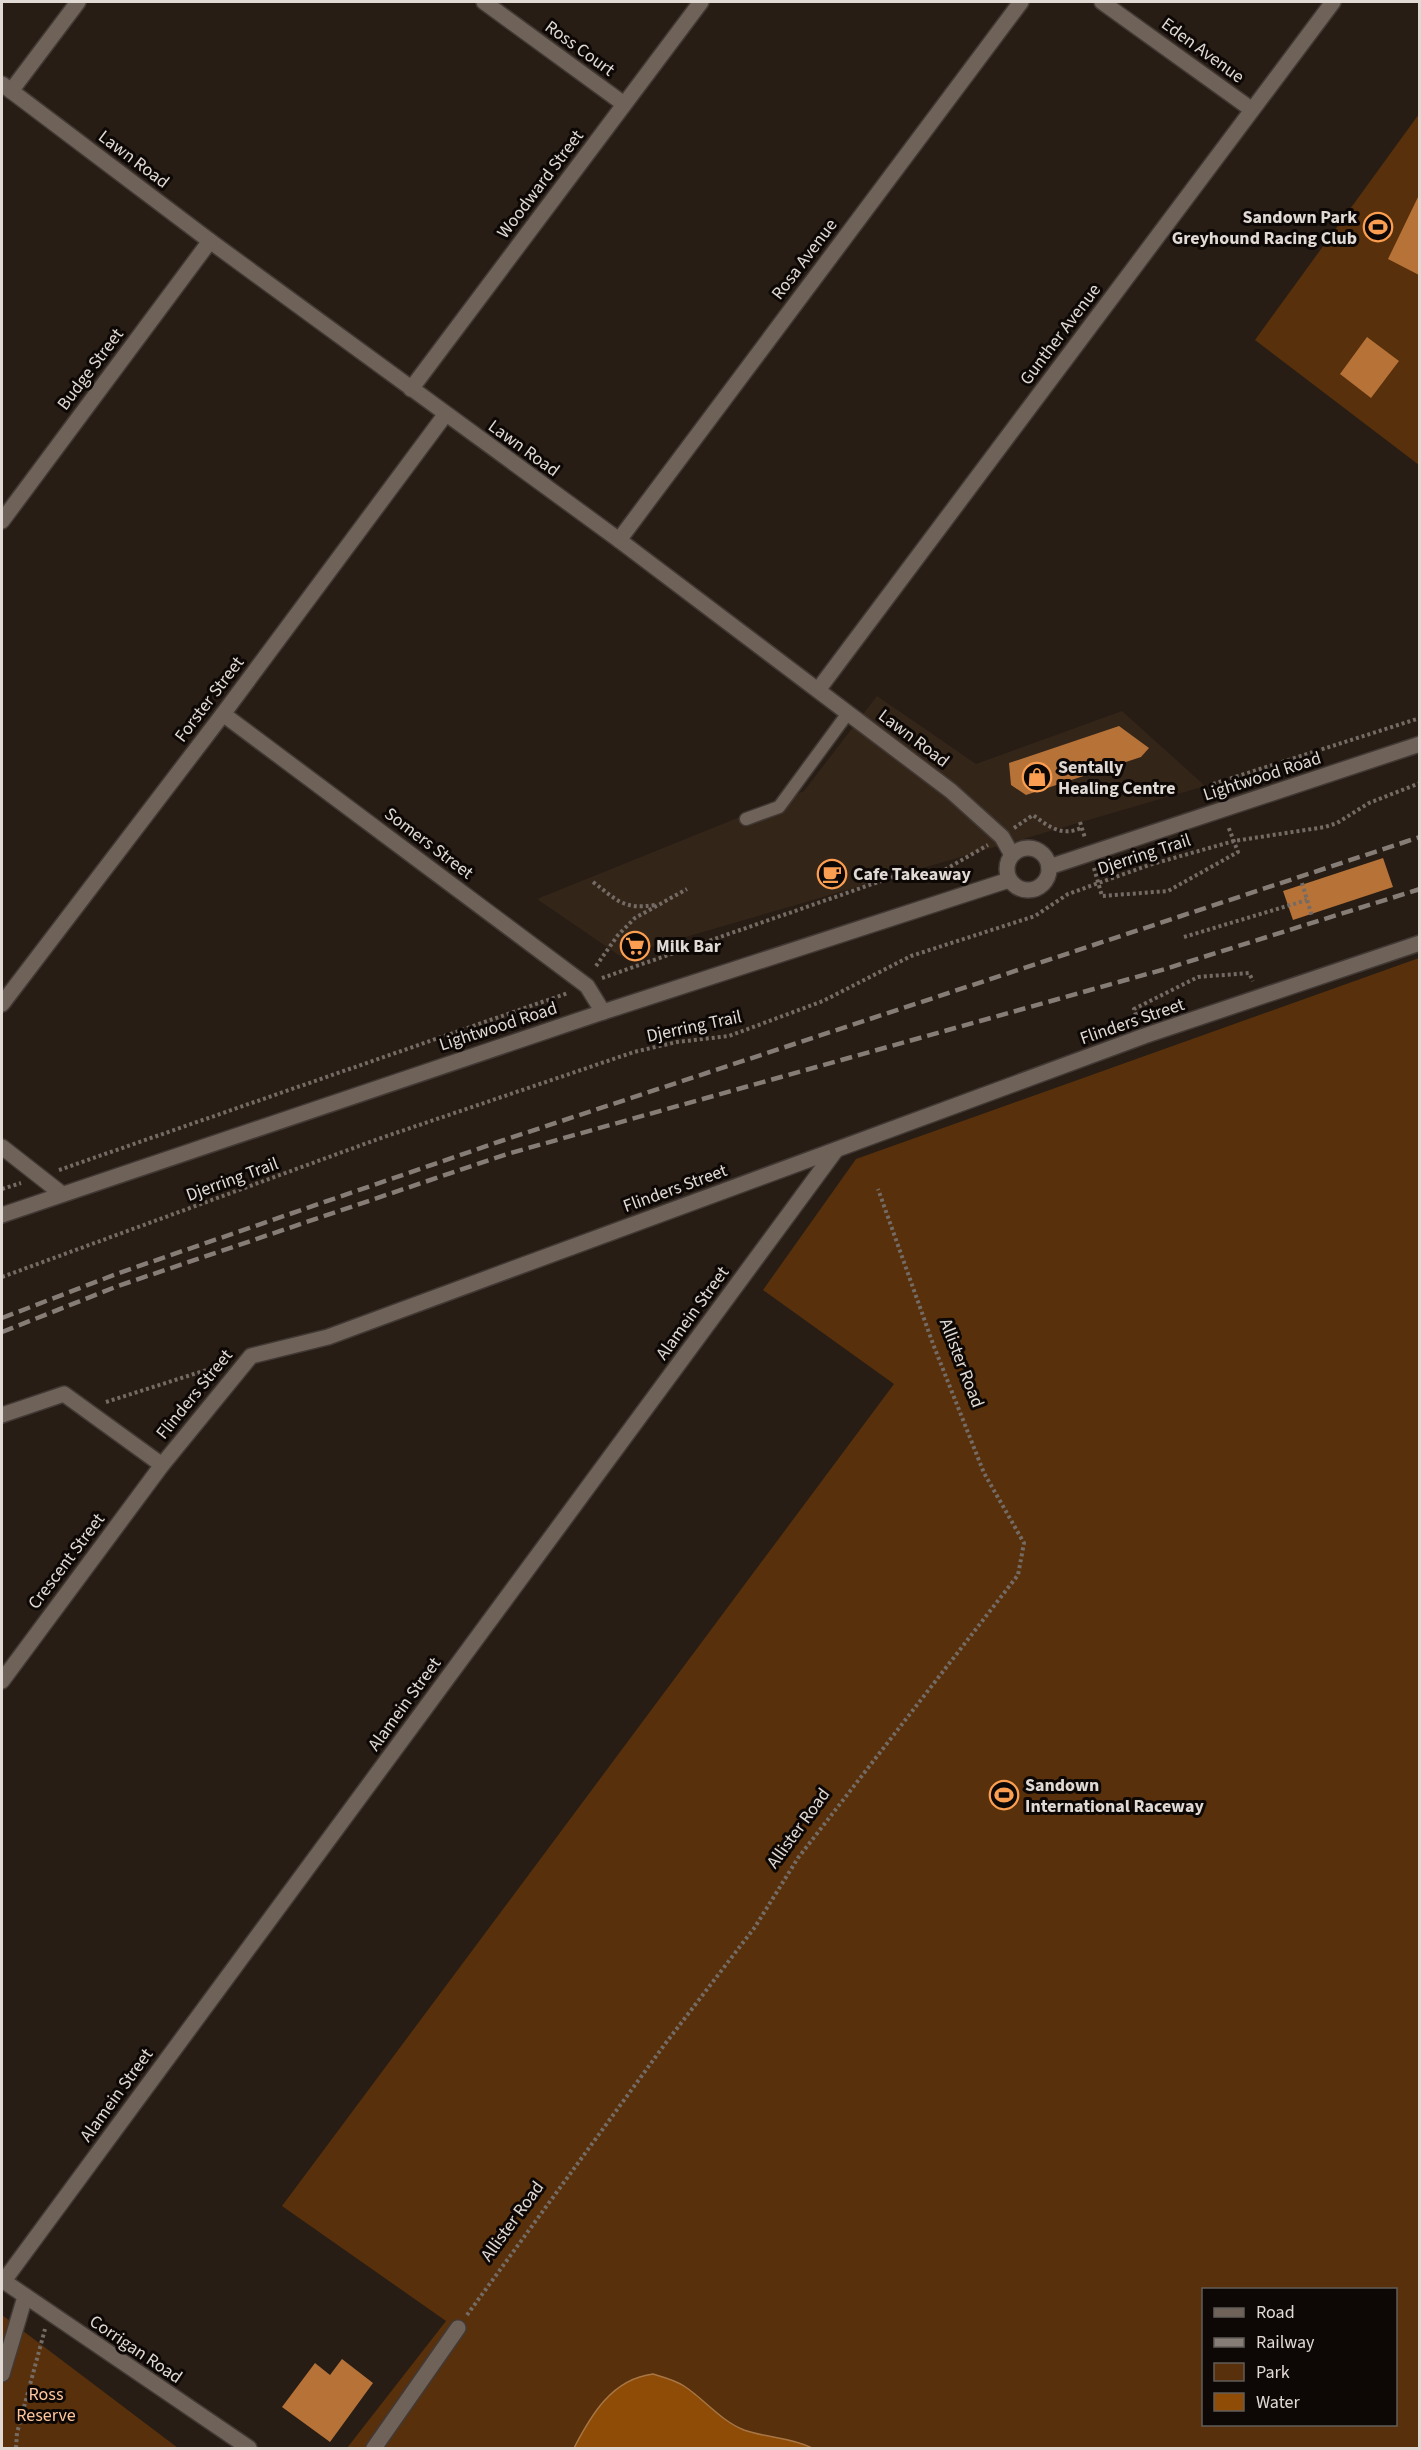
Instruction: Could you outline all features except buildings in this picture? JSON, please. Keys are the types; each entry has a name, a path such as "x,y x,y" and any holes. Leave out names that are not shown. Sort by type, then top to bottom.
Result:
{"street":[{"path":"6,88 78,2"},
{"name":"Ross Court","path":"484,2 624,104"},
{"name":"Woodward Street","path":"411,389 701,2"},
{"name":"Rosa Avenue","path":"619,540 1021,2"},
{"name":"Eden Avenue","path":"1102,2 1251,109"},
{"name":"Gunther Avenue","path":"818,690 1333,2"},
{"name":"Lawn Road","path":"6,88 445,415 619,540 951,790 1002,837 1012,855"},
{"name":"Budge Street","path":"2,521 210,241"},
{"name":"Forster Street","path":"2,1004 223,714 445,415"},
{"name":"Somers Street","path":"223,714 587,986 603,1012"},
{"name":"Lightwood Road","path":"1049,867 1419,744"},
{"path":"1031,848 1044,855 1049,867 1046,881 1034,890 1019,889 1009,880 1007,867 1012,855 1031,848"},
{"name":"Lightwood Road","path":"2,1215 603,1012 1009,880"},
{"name":"Flinders Street","path":"2,1415 64,1394 162,1465 251,1356 328,1336 1144,1036 1419,943"},
{"path":"2,1147 62,1194"},
{"name":"Alamein Street","path":"2,2281 836,1149"},
{"name":"Crescent Street","path":"2,1681 162,1465"},
{"name":"Corrigan Road","path":"2,2281 249,2448"},
{"path":"2,2374 25,2297"},
{"path":"374,2448 458,2328"}],"lane":[{"path":"746,819 779,807 848,713"}],"path":[{"name":"Lightwood Road","path":"1213,784 1419,718"},
{"name":"Djerring Trail","path":"2,1277 378,1139 634,1052 677,1042 729,1036 823,1001 911,956 1035,916 1068,894 1149,865 1234,841 1325,827 1337,823 1369,803 1419,783"},
{"path":"1080,822 1085,839"},
{"path":"1094,867 1102,896 1168,891 1238,852 1227,824"},
{"name":"Lightwood Road","path":"2,1189 910,871 927,880"},
{"path":"593,882 625,905 641,907 658,904"},
{"path":"1302,883 1312,916"},
{"path":"596,966 618,935 635,918 687,889"},
{"path":"1184,937 1307,900"},
{"path":"1134,1009 1198,977 1250,973"},
{"name":"Allister Road","path":"458,2328 665,2044 756,1927 798,1858 1018,1575 1024,1543 984,1473 933,1344 878,1189"},
{"path":"85,1409 251,1356"},
{"path":"16,2448 17,2433 49,2314"}],"shaded area":[{"path":"877,696 976,764 1122,711 1205,786 620,956 537,899 804,791"}],"green space":[{"name":"Sandown Park Greyhound Racing Club","path":"1419,114 1419,465 1255,340"},
{"name":"Sandown International Raceway","path":"1419,958 1419,2448 347,2448 446,2321 282,2206 894,1384 763,1290 856,1159"},
{"name":"Ross Reserve","path":"2,2315 178,2448 2,2448"}],"water":[{"path":"653,2374 684,2386 720,2416 744,2430 804,2444 812,2448 574,2448 596,2411 614,2391 639,2377"}],"railway":[{"path":"2,1318 119,1273 501,1141 1420,837"},
{"path":"2,1332 118,1286 507,1154 1165,969 1420,889"}],"place":[{"name":"Sandown Park Greyhound Racing Club","path":"1378,227"},
{"name":"Sentally Healing Centre","path":"1037,777"},
{"name":"Cafe Takeaway","path":"832,874"},
{"name":"Milk Bar","path":"635,946"},
{"name":"Sandown International Raceway","path":"1004,1795"}]}
